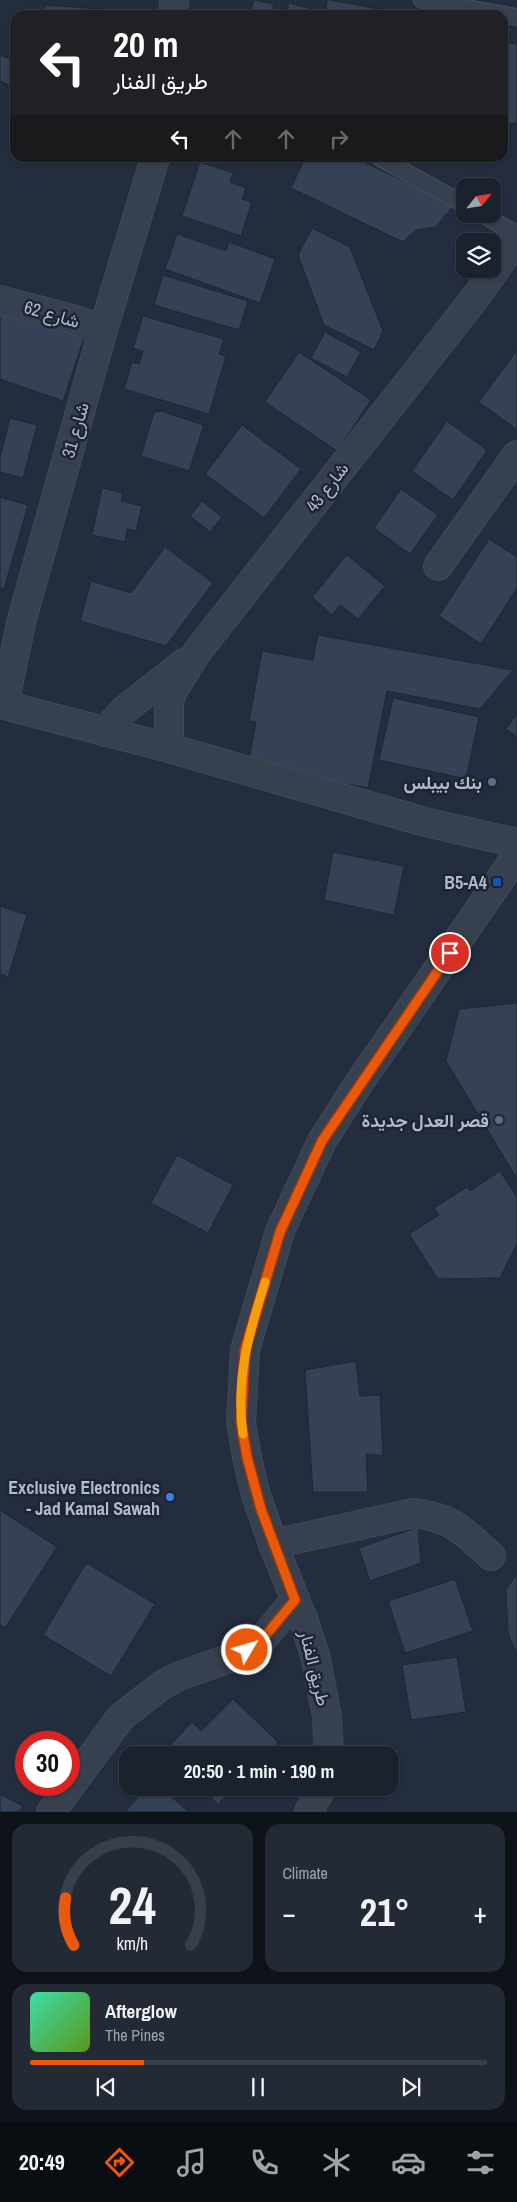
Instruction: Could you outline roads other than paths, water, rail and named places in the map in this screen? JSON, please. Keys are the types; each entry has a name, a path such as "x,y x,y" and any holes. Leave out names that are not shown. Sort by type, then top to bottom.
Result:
{"street":[{"name":"شارع 31","path":"2,705 22,618 103,330 154,162"},
{"name":"شارع 43","path":"169,748 169,702 173,691 197,652 478,294 517,238"},
{"name":"شارع 62","path":"0,300 72,319 103,330"},
{"path":"438,566 517,455"},
{"path":"104,732 123,711 197,652"},
{"path":"2,705 169,748 424,822 517,844"},
{"name":"طريق الفنار","path":"329,1746 327,1717 321,1682 313,1652 255,1492 247,1457 241,1422 245,1350 280,1232 322,1141 370,1067 517,855"},
{"path":"273,1544 414,1512 433,1515 456,1525 491,1556"},
{"path":"50,1812 121,1717 154,1691 177,1677 230,1658 261,1641 295,1600"},
{"path":"309,1812 317,1796"}],"lane":[{"path":"422,0 478,10"},
{"path":"387,162 456,200"},
{"path":"497,223 517,234"}],"place":[{"name":"بنك بيبلس","path":"492,782"},
{"name":"B5-A4","path":"497,882"},
{"name":"قصر العدل جديدة","path":"499,1120"},
{"name":"Exclusive Electronics - Jad Kamal Sawah","path":"170,1497"}]}
